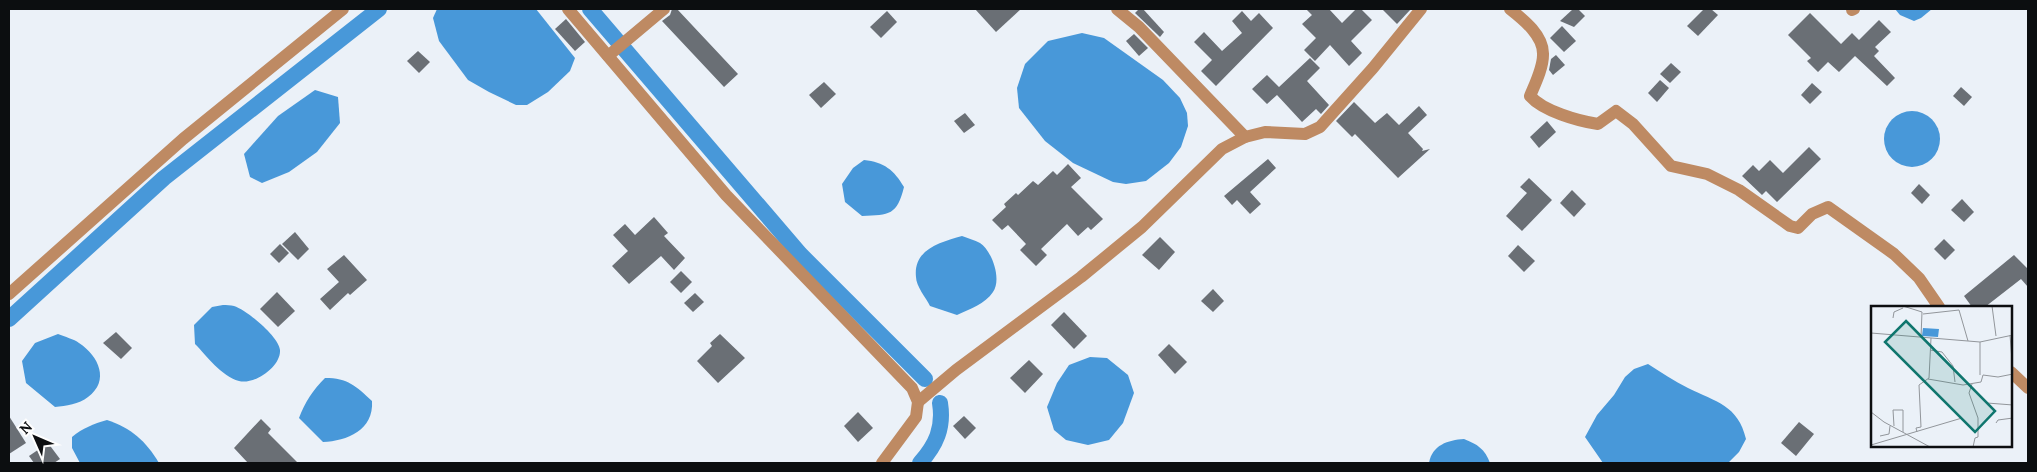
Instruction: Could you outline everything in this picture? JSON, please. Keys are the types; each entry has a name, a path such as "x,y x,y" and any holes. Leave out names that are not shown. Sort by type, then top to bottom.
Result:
{"street":[{"path":"9,294 183,139 343,9"},
{"path":"568,9 726,195 912,388 918,402 916,417 882,463"},
{"path":"608,56 664,9"},
{"path":"1117,9 1139,27 1245,136"},
{"path":"918,402 990,343 1081,277 1142,227 1222,149 1245,136 1265,132 1305,134 1320,127 1373,68 1421,9"},
{"path":"1510,9 1528,24 1538,37 1544,55 1530,96 1537,104 1584,122 1598,124 1616,111 1633,124 1671,166 1707,174 1739,190 1790,226 1798,228 1812,214 1828,207 1894,254 1919,278 1938,306"},
{"path":"2012,373 2028,388"}],"water":[{"path":"437,9 536,9 575,58 570,71 548,92 527,105 516,105 468,80 439,41 433,18"},
{"path":"1895,9 1932,9 1914,21 1900,15"},
{"path":"1082,33 1104,38 1163,80 1180,98 1187,113 1188,126 1181,147 1169,163 1146,181 1126,184 1113,182 1073,163 1045,141 1019,108 1017,88 1025,64 1048,41"},
{"path":"315,90 338,97 340,123 317,152 289,172 262,183 250,177 244,154 278,116"},
{"path":"1912,111 1923,113 1932,119 1938,128 1940,139 1938,150 1932,159 1923,165 1912,167 1901,165 1892,159 1886,150 1884,139 1886,128 1892,119 1901,113"},
{"path":"864,160 888,168 904,187 898,203 891,212 862,216 845,202 842,184 853,168"},
{"path":"962,236 980,243 988,252 996,273 996,286 986,300 957,315 930,306 918,284 916,267 924,253 930,248"},
{"path":"234,306 247,313 268,331 278,345 280,350 276,363 259,377 245,382 226,375 195,344 194,325 212,307"},
{"path":"58,334 75,340 86,348 96,362 100,376 99,384 95,391 88,397 77,403 55,407 26,383 22,361 35,343"},
{"path":"1090,357 1107,358 1128,375 1134,393 1123,423 1109,440 1088,445 1066,440 1054,430 1047,407 1057,383 1069,365"},
{"path":"1648,364 1683,385 1717,401 1738,419 1746,439 1739,452 1728,463 1603,463 1585,437 1597,415 1614,395 1625,377 1634,369"},
{"path":"325,378 346,381 372,401 369,419 357,432 341,439 323,442 299,418 310,396"},
{"path":"107,420 131,431 149,448 159,463 80,463 72,448 72,437 88,427"},
{"path":"1464,439 1480,448 1486,454 1490,463 1429,463 1433,452 1437,448 1447,442"}],"building":[{"path":"672,9 677,9 738,74 724,87 662,21 670,15"},
{"path":"975,9 1021,9 996,32"},
{"path":"1139,9 1143,9 1164,32 1160,37 1135,13"},
{"path":"1306,9 1329,9 1342,23 1356,9 1361,9 1372,20 1351,41 1362,53 1349,66 1330,45 1315,61 1304,50 1316,38 1302,24 1312,15"},
{"path":"1382,9 1411,9 1397,24"},
{"path":"1573,9 1578,9 1585,16 1574,27 1560,21"},
{"path":"1704,9 1711,9 1718,15 1698,36 1687,26"},
{"path":"887,11 897,22 881,38 870,27"},
{"path":"1242,11 1251,21 1259,13 1273,28 1216,86 1201,71 1212,60 1194,42 1204,32 1222,51 1242,33 1232,21"},
{"path":"1810,13 1841,44 1852,33 1859,40 1879,20 1891,32 1875,47 1879,51 1874,56 1895,78 1887,86 1855,56 1839,72 1828,62 1818,72 1807,61 1811,58 1788,35"},
{"path":"566,19 585,42 575,51 555,29"},
{"path":"1562,26 1576,41 1564,52 1550,38"},
{"path":"1134,34 1148,48 1139,56 1126,41"},
{"path":"418,51 430,62 419,73 407,61"},
{"path":"1556,55 1565,65 1553,75 1549,70 1551,59"},
{"path":"1310,58 1320,68 1307,81 1329,105 1321,114 1316,109 1302,122 1277,95 1267,104 1252,89 1267,75 1279,87"},
{"path":"1671,63 1681,72 1670,83 1660,74"},
{"path":"1660,80 1669,88 1657,102 1648,93"},
{"path":"824,82 836,94 821,108 809,95"},
{"path":"1812,83 1822,92 1810,104 1801,95"},
{"path":"1961,87 1972,97 1964,106 1953,96"},
{"path":"1354,102 1375,123 1387,113 1399,125 1419,106 1427,115 1408,133 1423,149 1422,151 1430,149 1398,178 1355,134 1352,137 1336,121"},
{"path":"965,113 975,125 964,133 954,121"},
{"path":"1547,121 1556,132 1539,148 1530,137"},
{"path":"1809,147 1821,159 1777,202 1766,191 1762,195 1742,176 1753,165 1759,171 1770,160 1783,173"},
{"path":"1268,159 1276,168 1250,192 1261,204 1250,214 1237,200 1232,205 1224,196"},
{"path":"1068,164 1081,178 1071,187 1103,219 1091,230 1088,227 1078,236 1067,224 1041,249 1047,255 1036,266 1020,250 1026,244 1008,225 1002,230 992,220 1006,207 1004,204 1016,193 1018,195 1033,181 1038,185 1053,171 1057,175"},
{"path":"1529,178 1552,200 1522,231 1506,216 1527,193 1520,187"},
{"path":"1919,184 1930,195 1922,204 1911,193"},
{"path":"1572,190 1586,204 1574,217 1560,203"},
{"path":"1962,199 1974,212 1964,222 1951,210"},
{"path":"654,217 668,233 664,236 685,258 674,270 661,256 629,284 612,266 628,251 613,235 625,224 635,235"},
{"path":"295,232 309,249 298,260 282,244"},
{"path":"1160,237 1175,252 1159,270 1142,255"},
{"path":"1944,239 1955,250 1945,260 1934,249"},
{"path":"280,244 289,253 279,263 270,254"},
{"path":"1518,245 1535,261 1524,272 1508,256"},
{"path":"344,255 367,280 350,295 348,293 330,310 320,299 339,282 327,269"},
{"path":"2014,255 2028,269 2028,287 2021,279 1986,306 1971,306 1964,296"},
{"path":"681,271 692,282 681,293 670,282"},
{"path":"1213,289 1224,301 1213,312 1201,301"},
{"path":"277,292 295,311 278,327 260,309"},
{"path":"695,293 704,302 693,312 684,303"},
{"path":"1064,312 1087,336 1074,349 1051,325"},
{"path":"116,332 132,348 121,359 103,343"},
{"path":"720,334 745,358 718,383 697,361 712,346 710,343"},
{"path":"1169,344 1187,362 1175,374 1158,355"},
{"path":"1029,360 1043,374 1025,393 1010,378"},
{"path":"858,412 873,428 858,442 844,426"},
{"path":"9,416 26,443 9,454"},
{"path":"964,416 976,428 965,439 953,426"},
{"path":"261,419 271,429 268,433 298,463 248,463 234,448"},
{"path":"1799,422 1814,434 1796,456 1781,443"},
{"path":"48,443 60,459 54,463 34,463 29,456"}],"waterway":[{"path":"9,319 164,178 379,9"},
{"path":"590,9 800,254 925,379"},
{"path":"920,463 938,436 941,420 940,403"}]}
